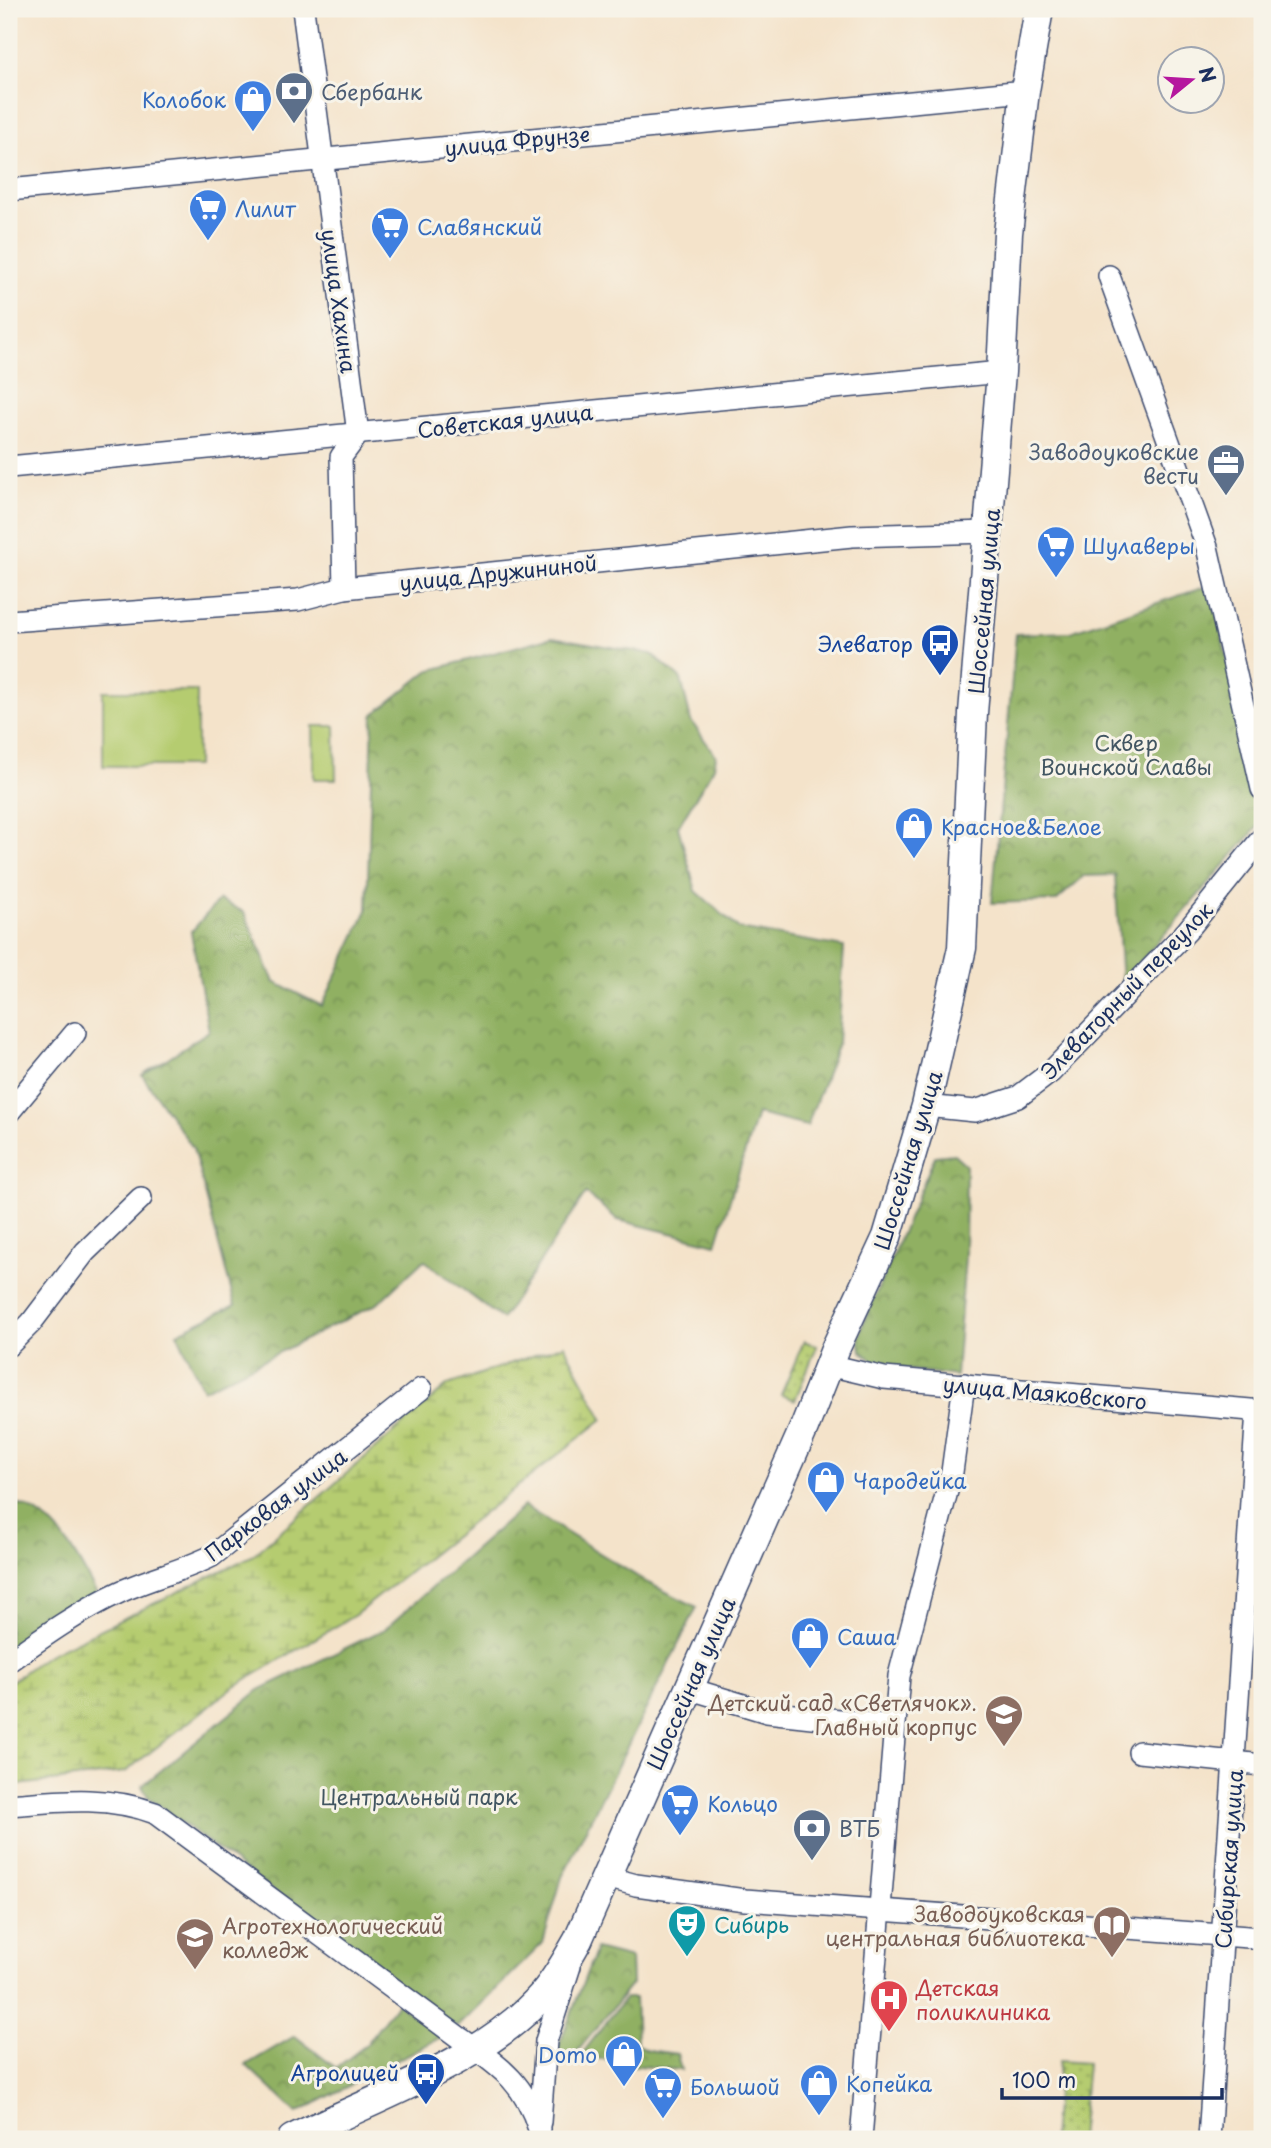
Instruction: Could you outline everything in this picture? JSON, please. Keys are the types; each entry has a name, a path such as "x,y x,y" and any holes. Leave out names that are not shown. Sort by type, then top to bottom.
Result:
{"main road":[{"name":"Шоссейная улица","path":"292,2139 475,2049 520,2017 542,1996 578,1940 887,1237 926,1107 962,948 973,713 1001,372 1008,233 1025,91 1039,9"}],"street":[{"name":"улица Хахина","path":"303,9 320,160 358,434"},
{"name":"улица Фрунзе","path":"9,190 1025,91"},
{"path":"1109,276 1208,547 1262,789"},
{"name":"Советская улица","path":"9,467 1001,372"},
{"path":"344,588 341,457 358,434"},
{"name":"улица Дружининой","path":"9,621 298,600 344,588 852,537 988,533"},
{"name":"Элеваторный переулок","path":"926,1107 975,1111 1018,1097 1051,1072 1187,931 1262,838"},
{"path":"9,1112 75,1033"},
{"path":"9,1345 31,1323 85,1252 141,1198"},
{"name":"улица Маяковского","path":"829,1365 884,1378 1260,1411"},
{"path":"861,2139 899,1676 952,1472 964,1384"},
{"name":"Парковая улица","path":"9,1661 84,1611 122,1591 184,1570 212,1556 421,1389"},
{"name":"Сибирская улица","path":"1209,2139 1235,1763 1241,1614 1260,1411"},
{"path":"687,1688 767,1712 893,1726"},
{"path":"1139,1752 1262,1765"},
{"path":"9,1805 102,1800 129,1803 155,1813 501,2066 532,2107 539,2134"},
{"path":"606,1878 636,1885 745,1900 1262,1938"},
{"path":"539,2134 546,2041 578,1940"}],"green space":[{"name":"Сквер Воинской Славы","path":"1211,585 1262,822 1122,983 1115,875 1084,876 1056,901 992,903 1016,634 1070,632"},
{"path":"552,637 652,654 681,679 691,721 716,756 714,767 678,827 696,891 739,929 844,947 838,1043 807,1126 757,1114 716,1244 618,1220 586,1193 502,1319 424,1260 377,1304 203,1390 177,1333 235,1305 193,1148 142,1075 209,1031 191,932 219,900 244,912 274,982 322,1006 367,910 373,715 428,671"},
{"path":"103,691 197,691 197,766 103,766"},
{"path":"313,726 335,726 336,779 314,779"},
{"path":"954,1154 966,1165 965,1257 956,1376 880,1366 861,1351 859,1338 863,1324 935,1156"},
{"path":"804,1341 817,1346 795,1400 781,1395"},
{"path":"564,1345 603,1419 355,1615 232,1688 125,1772 9,1786 9,1683 46,1656 252,1556 448,1385"},
{"path":"9,1502 26,1507 53,1526 74,1553 99,1598 9,1656"},
{"name":"Центральный парк","path":"524,1506 648,1583 697,1607 562,1877 543,1943 459,2026 451,2024 148,1797 142,1786 259,1690 385,1629"},
{"path":"596,1949 631,1958 632,1984 572,2058 555,2056"},
{"path":"625,1998 635,1998 637,2043 647,2050 677,2054 681,2070 630,2065 631,2059 578,2059"},
{"path":"397,2003 441,2037 297,2113 246,2065 295,2036 336,2068 366,2045"},
{"path":"1059,2061 1087,2063 1080,2139 1052,2139"}],"place":[{"name":"Сбербанк","path":"294,125"},
{"name":"Колобок","path":"253,133"},
{"name":"Лилит","path":"208,242"},
{"name":"Славянский","path":"390,260"},
{"name":"Заводоуковские вести","path":"1226,497"},
{"name":"Шулаверы","path":"1056,579"},
{"name":"Элеватор","path":"940,677"},
{"name":"Красное&Белое","path":"914,860"},
{"name":"Чародейка","path":"826,1514"},
{"name":"Саша","path":"810,1670"},
{"name":"Детский сад «Светлячок». Главный корпус","path":"1004,1748"},
{"name":"Кольцо","path":"680,1837"},
{"name":"ВТБ","path":"812,1862"},
{"name":"Сибирь","path":"687,1958"},
{"name":"Заводоуковская центральная библиотека","path":"1112,1959"},
{"name":"Агротехнологический колледж","path":"195,1971"},
{"name":"Детская поликлиника","path":"889,2033"},
{"name":"Domo","path":"624,2088"},
{"name":"Агролицей","path":"426,2106"},
{"name":"Копейка","path":"819,2117"},
{"name":"Большой","path":"663,2120"}]}
